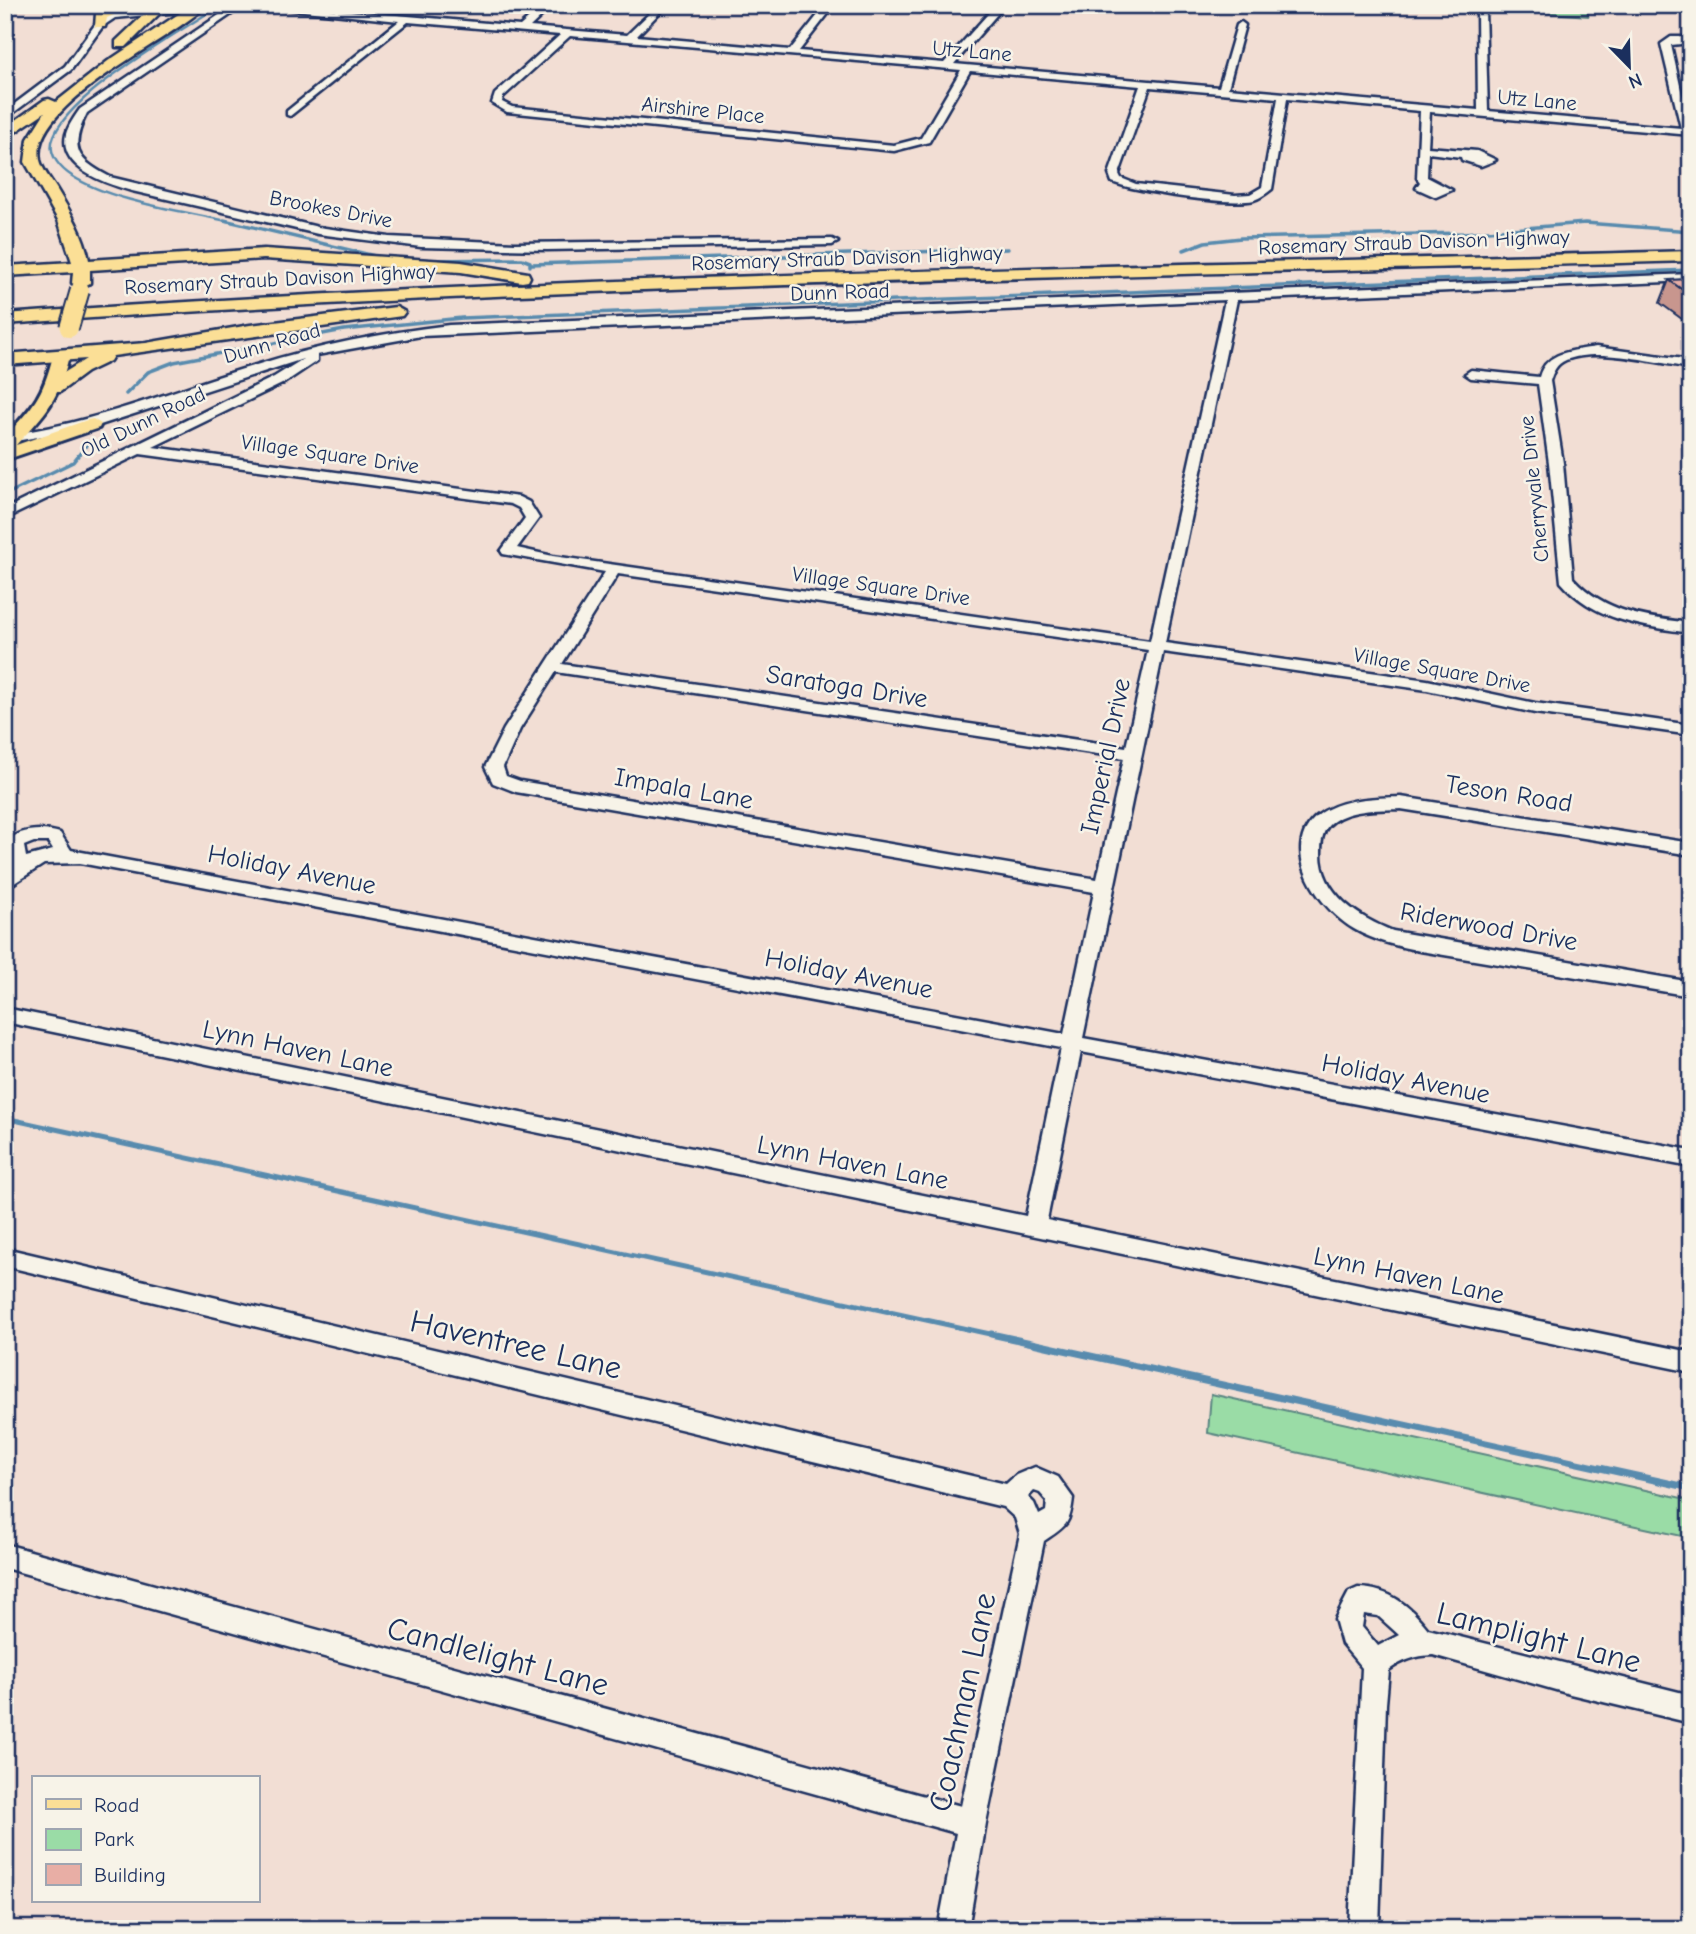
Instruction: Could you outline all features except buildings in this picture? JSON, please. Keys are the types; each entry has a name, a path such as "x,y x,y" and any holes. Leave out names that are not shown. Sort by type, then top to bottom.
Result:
{"highway":[{"path":"130,5 105,13 101,16 103,22 136,16 143,23"},
{"path":"191,5 200,6"},
{"path":"61,356 80,290 80,259 33,162 32,149 37,133 47,118 68,99 200,6"},
{"path":"5,135 93,71 159,7"},
{"name":"Rosemary Straub Davison Highway","path":"5,306 525,278 1691,244"},
{"path":"5,271 80,259 166,260 264,254 461,267 525,278"},
{"name":"Rosemary Straub Davison Highway","path":"5,319 394,294 1691,256"},
{"path":"5,360 138,349 362,315 958,278"},
{"path":"53,388 85,364 138,349"},
{"path":"53,388 78,362 106,352"}],"main road":[{"path":"9,441 40,409 53,388 61,356"},
{"path":"40,409 54,422 93,424"},
{"path":"5,455 93,424"}],"street":[{"path":"5,116 68,68 103,22 119,14 159,7 231,5"},
{"name":"Brookes Drive","path":"241,5 83,111 70,136 70,150 75,161 101,177 123,185 343,235 374,239 488,248 832,242"},
{"name":"Utz Lane","path":"251,5 1689,131"},
{"path":"522,29 549,5"},
{"path":"630,38 663,5"},
{"path":"792,53 831,5"},
{"path":"947,66 1001,5"},
{"path":"1480,10 1482,113"},
{"path":"290,113 406,19"},
{"path":"1223,90 1241,25"},
{"name":"Airshire Place","path":"568,33 498,96 496,103 510,110 894,148 925,140 967,68"},
{"path":"1689,131 1666,44 1671,40 1691,40"},
{"path":"1146,84 1114,174 1116,180 1134,187 1235,198 1252,197 1268,189 1283,96"},
{"path":"1425,108 1422,178 1428,184"},
{"path":"1424,149 1469,155"},
{"name":"Dunn Road","path":"9,441 93,424 282,361 329,348 398,335 473,328 1691,277"},
{"name":"Imperial Drive","path":"1035,1227 1104,887 1232,297"},
{"name":"Old Dunn Road","path":"5,515 279,380 329,348"},
{"path":"1472,374 1544,381 1548,367 1554,361 1584,352 1611,352 1691,365"},
{"path":"279,380 288,366 282,361"},
{"path":"232,376 261,377 264,382 260,388"},
{"name":"Cherryvale Drive","path":"1544,381 1556,463 1566,579 1575,592 1605,611 1645,622 1691,628"},
{"name":"Village Square Drive","path":"136,449 514,500 524,505 531,518 508,551 614,569 1427,685 1535,708 1691,730"},
{"name":"Impala Lane","path":"614,569 501,749 494,767 499,779 516,786 1104,887"},
{"name":"Saratoga Drive","path":"553,667 1134,754"},
{"name":"Teson Road","path":"1322,822 1342,811 1372,804 1401,803 1691,849"},
{"name":"Riderwood Drive","path":"1322,822 1312,838 1310,855 1316,878 1329,897 1370,929 1435,946 1691,989"},
{"name":"Holiday Avenue","path":"12,876 35,859 49,855 65,855 1691,1160"},
{"name":"Lynn Haven Lane","path":"5,1015 1691,1362"},
{"name":"Haventree Lane","path":"5,1257 1010,1497"},
{"path":"1035,1479 1049,1485 1060,1498 1061,1508 1058,1517 1033,1534 1025,1511 1010,1497 1025,1483 1035,1479"},
{"name":"Coachman Lane","path":"953,1929 972,1823 1033,1534"},
{"name":"Candlelight Lane","path":"5,1556 972,1823"},
{"path":"1364,1929 1371,1704 1376,1663 1353,1639 1347,1625 1348,1612 1358,1601 1374,1601 1386,1605 1422,1642"},
{"name":"Lamplight Lane","path":"1376,1663 1399,1647 1422,1642 1444,1645 1570,1681 1691,1709"}],"green space":[{"path":"1445,5 1587,5 1588,16"},
{"path":"1211,1394 1691,1500 1691,1538 1208,1433"}],"waterway":[{"path":"211,11 121,69 76,106 60,125 52,142 52,152 60,166 72,176 107,193 231,222"},
{"path":"224,220 379,257"},
{"path":"1184,250 1205,242 1241,238 1464,233 1585,223 1691,231"},
{"path":"531,264 1008,249"},
{"path":"431,260 522,259 530,262 530,266"},
{"path":"126,394 148,372 174,362 344,330 462,318 1691,270"},
{"path":"5,495 73,462 89,442"},
{"path":"5,1118 999,1336"},
{"path":"991,1334 1691,1488"}]}
